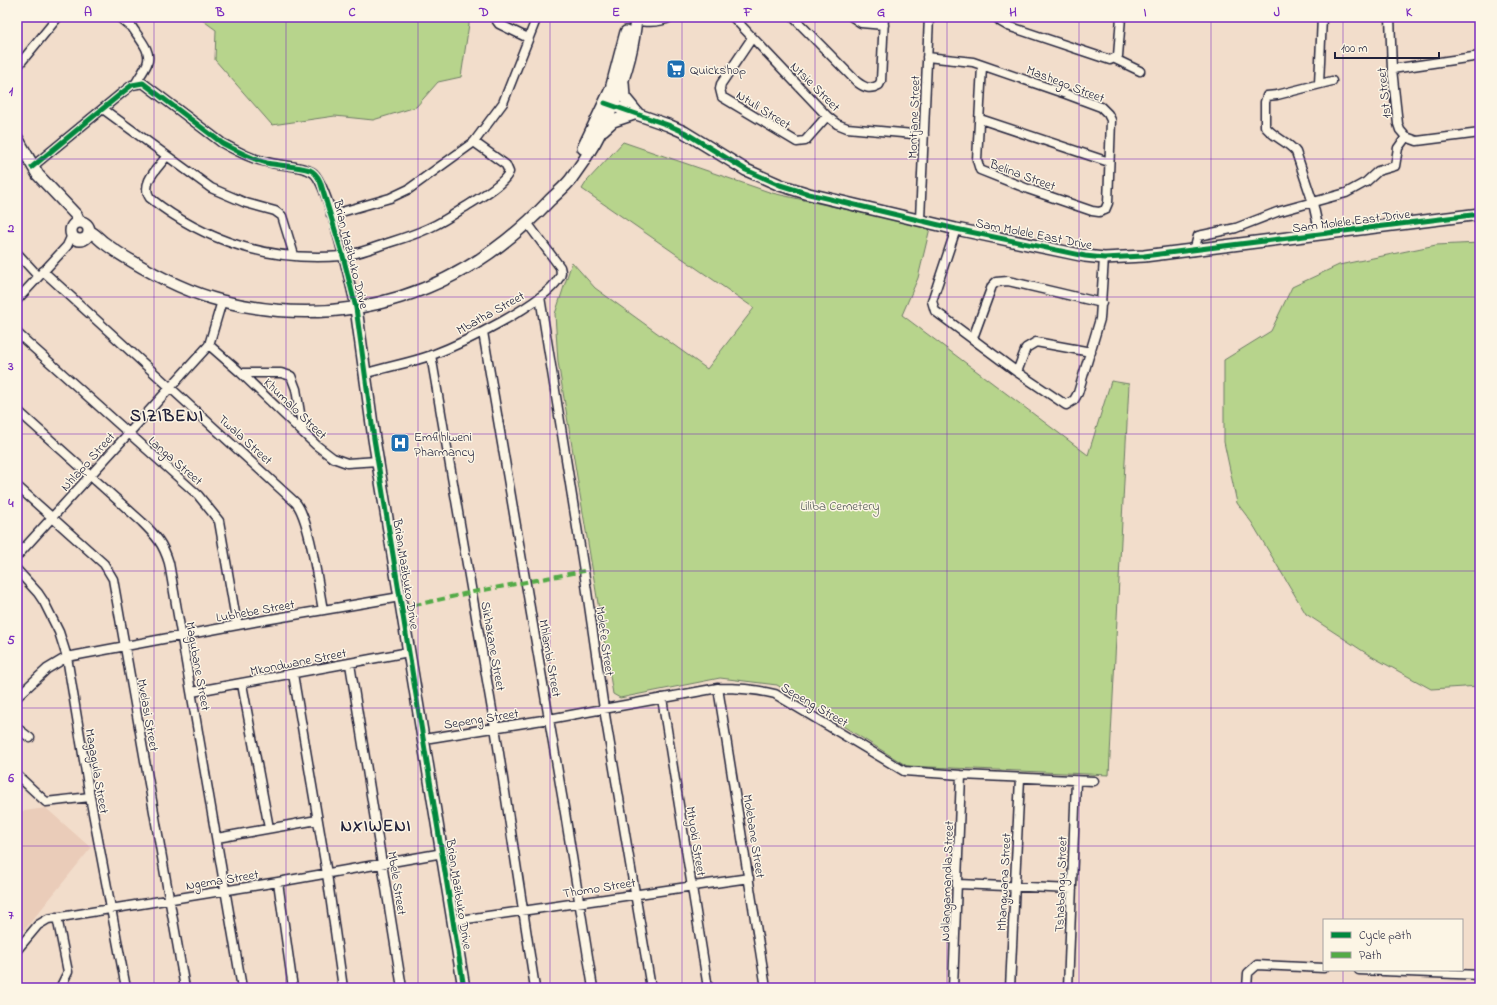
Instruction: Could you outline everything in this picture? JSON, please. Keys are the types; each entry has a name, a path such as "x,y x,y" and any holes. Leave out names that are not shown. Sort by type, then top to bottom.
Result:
{"street":[{"path":"17,67 58,17"},
{"path":"32,167 136,83 148,63 148,54 143,43 130,26 119,17"},
{"path":"127,17 130,26"},
{"path":"494,17 500,24 528,38"},
{"path":"331,216 390,198 409,189 474,142 503,103 537,17"},
{"path":"632,18 654,22 671,17"},
{"name":"Ntsie Street","path":"733,17 827,116 837,124 847,128 924,135"},
{"path":"793,17 857,82 866,88 875,87 879,85 881,80 884,21 861,23 852,17"},
{"name":"Montjane Street","path":"920,219 929,17"},
{"path":"996,17 1008,26 1110,60 1116,57"},
{"path":"1116,57 1120,17"},
{"path":"1319,84 1322,17"},
{"name":"1st Street","path":"1390,17 1392,69 1398,124 1400,130 1406,137"},
{"path":"599,134 613,121 637,115 624,97 623,75 632,18"},
{"path":"17,138 32,167 66,207 79,232 103,242 154,274 222,301 257,308 311,311 356,308 404,296 452,277 488,255 528,224 570,180 599,134 609,104 616,73 632,18"},
{"name":"Ntuli Street","path":"752,38 721,84 720,89 722,97 797,142 805,141 827,116"},
{"path":"1392,69 1480,56"},
{"name":"Mashego Street","path":"927,57 963,60 1072,96 1104,110 1111,120 1108,203"},
{"path":"1116,57 1140,71"},
{"name":"Belina Street","path":"982,66 977,160 978,167 985,174 1092,211 1099,212 1105,210 1108,203"},
{"path":"554,196 609,104 623,75"},
{"path":"1320,235 1314,203 1296,152 1291,146 1271,133 1265,126 1265,102 1267,96 1277,95 1332,81"},
{"name":"Brian Mazibuko Drive","path":"136,83 143,83 222,143 236,151 267,163 310,170 318,176 320,181 343,256 356,308 364,374 464,988"},
{"name":"Sam Molele East Drive","path":"609,104 684,132 761,178 809,194 920,219 956,229 1040,247 1104,258 1194,251 1480,214"},
{"path":"103,109 166,157 211,188 246,203 269,208 279,213 282,216 294,255"},
{"path":"980,119 1109,162"},
{"path":"1194,251 1198,236 1236,228 1277,212 1346,193 1366,182 1378,171 1394,167 1398,148 1406,137 1417,141 1480,133"},
{"path":"166,157 152,174 146,189 150,198 181,220 234,245 294,255 343,256 363,251 432,228 504,179 509,172 506,165 474,142"},
{"name":"Mbatha Street","path":"364,374 431,355 483,332 540,297 559,279 561,273 558,262 528,224"},
{"path":"956,229 932,304 935,311 1017,372 1066,405 1074,400 1078,393 1091,352 1102,303 1104,258"},
{"path":"17,300 79,232"},
{"name":"Twala Street","path":"17,253 267,474 300,508 306,524 323,610"},
{"path":"973,338 992,286 1001,281 1008,281 1102,303"},
{"name":"Molefe Street","path":"540,297 583,563 604,709 651,988"},
{"name":"Nhlapo Street","path":"17,556 209,345 222,301"},
{"name":"Mhlambi Street","path":"483,332 580,902 593,988"},
{"name":"Langa Street","path":"17,333 128,434 198,495 217,516 222,532 237,625"},
{"path":"1017,372 1026,348 1036,342 1091,352"},
{"name":"Khumalo Street","path":"209,345 241,373 321,449 339,461 347,463 378,461"},
{"name":"Sikhakane Street","path":"431,355 496,727 536,988"},
{"path":"241,373 281,373 291,376 296,389 303,432"},
{"name":"Magubane Street","path":"17,410 91,475 142,522 162,543 169,563 242,988"},
{"name":"Mvelasi Street","path":"17,486 88,549 109,571 116,593 168,900 185,988"},
{"name":"Magagula Street","path":"17,570 38,593 44,602 59,632 67,656 90,797 126,988"},
{"name":"Lubhebe Street","path":"67,656 400,597"},
{"name":"Mkondwane Street","path":"192,692 409,652"},
{"path":"17,696 47,669 67,656"},
{"name":"Mbele Street","path":"350,664 402,988"},
{"path":"294,674 327,874 343,988"},
{"path":"242,684 269,828"},
{"name":"Sepeng Street","path":"424,739 549,719 718,688 756,689 775,694 904,771 1094,781"},
{"name":"Molebane Street","path":"718,688 766,988"},
{"name":"Mtyoki Street","path":"662,698 708,988"},
{"path":"17,728 30,738"},
{"name":"Ndlangamandla Street","path":"953,988 961,775"},
{"path":"18,777 46,802 90,797"},
{"name":"Mhangwana Street","path":"1010,988 1020,778"},
{"name":"Tshabangu Street","path":"1068,988 1076,781"},
{"path":"217,838 317,820"},
{"name":"Ngema Street","path":"17,950 38,925 48,919 327,874 443,853"},
{"name":"Thomo Street","path":"454,921 636,893 749,878"},
{"path":"278,882 293,988"},
{"path":"958,884 1072,889"},
{"path":"58,917 67,964 66,978 60,988"},
{"path":"1247,988 1248,973 1257,965 1323,968"},
{"path":"1379,971 1480,976"}],"shaded area":[{"path":"46,808 91,848 17,939 17,812"}],"green space":[{"path":"198,17 469,17 469,24 461,77 438,82 416,107 373,120 335,116 272,125 215,60 216,30"},
{"name":"Liliba Cemetery","path":"623,142 772,193 930,228 918,278 902,315 1088,455 1111,381 1129,384 1109,775 907,766 777,685 720,678 620,698 613,694 558,362 555,314 572,262 595,288 707,369 754,308 582,189 587,181"},
{"path":"1480,243 1480,686 1431,689 1369,655 1306,614 1252,523 1237,503 1224,442 1224,360 1271,331 1292,287 1339,265 1436,245"}],"marked path":[{"path":"402,608 473,592 584,571"}],"cycle path":[{"path":"32,167 132,85 143,83 222,143 261,161 310,170 315,173 319,179 343,256 356,308 374,439 464,988"},
{"path":"605,103 684,132 746,170 780,185 809,194 956,229 1085,256 1104,258 1144,256 1480,214"}],"place":[{"name":"Quickshop","path":"676,69"},
{"name":"Emfihlweni Pharmancy","path":"400,443"}],"district":[{"name":"SIZIBENI","path":"167,415"},
{"name":"NXIWENI","path":"376,825"}]}
